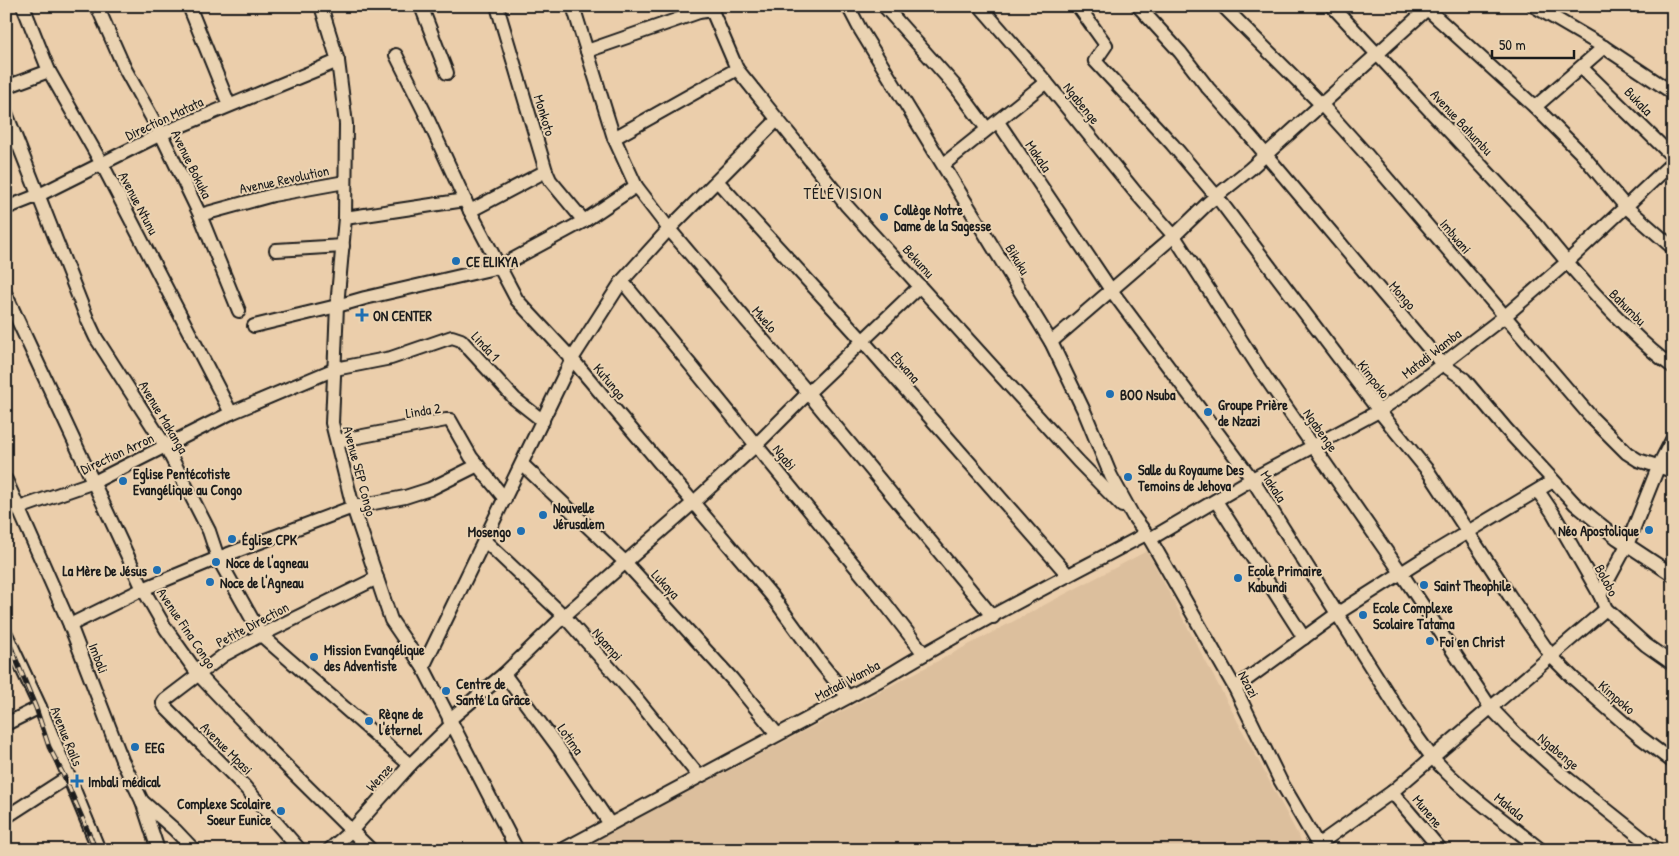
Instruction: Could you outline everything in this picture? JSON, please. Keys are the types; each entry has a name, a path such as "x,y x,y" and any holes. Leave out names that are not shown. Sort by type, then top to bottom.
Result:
{"street":[{"name":"Avenue Ntunu","path":"23,6 49,72 102,164 231,412"},
{"name":"Avenue Bokuka","path":"97,6 125,69 161,134 200,215 239,311"},
{"path":"189,6 229,105"},
{"name":"Avenue SEP Congo","path":"321,6 338,61 346,124 345,218 337,306 332,423 354,507 394,625 423,667 517,850"},
{"path":"421,6 447,73"},
{"name":"Mwelo","path":"573,6 614,138 636,186 669,229 808,393 993,617"},
{"name":"Bikuku","path":"848,6 1051,342 1085,413 1111,476 1133,516 1148,537"},
{"name":"Makala","path":"884,6 993,126 1111,290 1252,479 1398,710 1433,757 1470,792 1541,850"},
{"name":"Ngabenge","path":"980,6 1174,236 1261,372 1402,574 1490,707 1516,734 1553,767 1657,850"},
{"name":"Kimpoko","path":"1078,6 1106,45 1095,61 1172,144 1217,197 1379,411 1428,471 1552,657 1632,730 1673,762"},
{"name":"Mongo","path":"1138,6 1180,52 1208,88 1442,364 1464,379 1553,481 1588,516 1627,545 1673,575"},
{"name":"Imbwani","path":"1223,6 1321,104 1592,418 1627,453 1638,460 1659,465 1673,471"},
{"name":"Avenue Bahumbu","path":"1332,6 1537,225 1566,263"},
{"path":"1534,6 1604,47 1673,92"},
{"name":"Monkoto","path":"499,7 546,171 550,180 584,221"},
{"path":"587,51 711,8"},
{"name":"Bekumu","path":"711,8 738,69 847,206 1078,461 1133,516"},
{"path":"1051,342 1174,236 1208,203 1378,54 1426,8 1535,107 1581,153 1625,206 1673,248"},
{"path":"1535,107 1604,47"},
{"name":"Kutunga","path":"396,55 468,205 517,300 572,359 772,596 848,697"},
{"name":"Direction Matata","path":"6,208 39,195 161,134 338,61"},
{"name":"Bukala","path":"1582,68 1673,157"},
{"path":"614,138 738,69"},
{"path":"6,88 49,72"},
{"path":"944,164 1046,82"},
{"name":"Avenue Makanga","path":"6,113 96,338 166,447 209,531 218,558 261,635 410,765"},
{"path":"423,667 572,359 622,281 669,229 718,182 777,120"},
{"name":"Matadi Wamba","path":"562,850 848,697 1068,575 1148,537 1379,411 1504,316 1566,263 1673,162"},
{"path":"345,218 468,205 546,171"},
{"name":"Avenue Revolution","path":"200,215 273,194 345,182"},
{"name":"Ebwana","path":"718,182 863,341 1068,575"},
{"path":"254,326 499,267 584,221 636,186"},
{"path":"276,250 343,246"},
{"name":"Bahumbu","path":"1566,263 1614,315 1657,356 1673,368"},
{"name":"Ngabi","path":"622,281 881,598 924,654"},
{"name":"Wenze","path":"329,850 352,830 451,722 564,616 756,445 920,286"},
{"name":"Avenue Fina Congo","path":"6,295 143,589 166,629 198,674 273,753 371,850"},
{"name":"Linda 1","path":"335,369 391,358 456,337 514,399 543,421"},
{"name":"Direction Arron","path":"19,508 94,482 166,447 231,412 335,369"},
{"name":"Linda 2","path":"337,441 450,420 471,458 505,499"},
{"path":"1600,595 1627,545 1659,465 1673,438"},
{"name":"Lukaya","path":"522,464 625,562 732,678 777,734"},
{"path":"70,625 143,589 218,558 354,507 405,497 478,466"},
{"name":"Imbali","path":"6,480 70,625 122,760 142,801 158,850"},
{"path":"1235,688 1338,614 1553,481"},
{"name":"Bolobo","path":"1538,491 1553,513 1600,595 1606,609 1646,644 1673,664"},
{"path":"1216,501 1304,638"},
{"name":"Nzazi","path":"1148,537 1235,688 1280,780 1320,847"},
{"name":"Ngampi","path":"485,541 564,616 632,693 698,776"},
{"name":"Petite Direction","path":"198,674 224,655 261,635 377,578"},
{"path":"1320,847 1392,792 1606,609"},
{"name":"Avenue Rails","path":"6,635 40,707 99,850"},
{"name":"Avenue Mpasi","path":"198,674 164,700 165,707 244,786 300,850"},
{"name":"Lotima","path":"504,674 558,747 610,824"},
{"path":"6,724 40,707"},
{"path":"6,817 68,777"},
{"name":"Munene","path":"1392,792 1441,850"},
{"path":"142,801 175,830 194,850"}],"shaded area":[{"path":"1147,551 1306,850 578,850"}],"railway":[{"path":"6,635 36,708 49,747 65,778 96,850"}],"place":[{"name":"Collège Notre Dame de la Sagesse","path":"884,217"},
{"name":"CE ELIKYA","path":"456,261"},
{"name":"ON CENTER","path":"362,315"},
{"name":"BOO Nsuba","path":"1110,394"},
{"name":"Groupe Prière de Nzazi","path":"1208,412"},
{"name":"Salle du Royaume Des Temoins de Jehova","path":"1128,477"},
{"name":"Eglise Pentécotiste Evangélique au Congo","path":"123,481"},
{"name":"Nouvelle Jérusalem","path":"543,515"},
{"name":"Néo Apostolique","path":"1649,530"},
{"name":"Mosengo","path":"521,531"},
{"name":"Église CPK","path":"232,539"},
{"name":"Noce de l'agneau","path":"216,562"},
{"name":"La Mère De Jésus","path":"157,570"},
{"name":"Ecole Primaire Kabundi","path":"1238,578"},
{"name":"Noce de l'Agneau","path":"210,582"},
{"name":"Saint Theophile","path":"1424,585"},
{"name":"Ecole Complexe Scolaire Tatama","path":"1363,615"},
{"name":"Foi en Christ","path":"1430,641"},
{"name":"Mission Evangélique des Adventiste","path":"314,657"},
{"name":"Centre de Santé La Grâce","path":"446,691"},
{"name":"Règne de l'éternel","path":"369,721"},
{"name":"EEG","path":"135,747"},
{"name":"Imbali médical","path":"77,781"},
{"name":"Complexe Scolaire Soeur Eunice","path":"281,811"}],"district":[{"name":"TÉLÉVISION","path":"843,193"}]}
